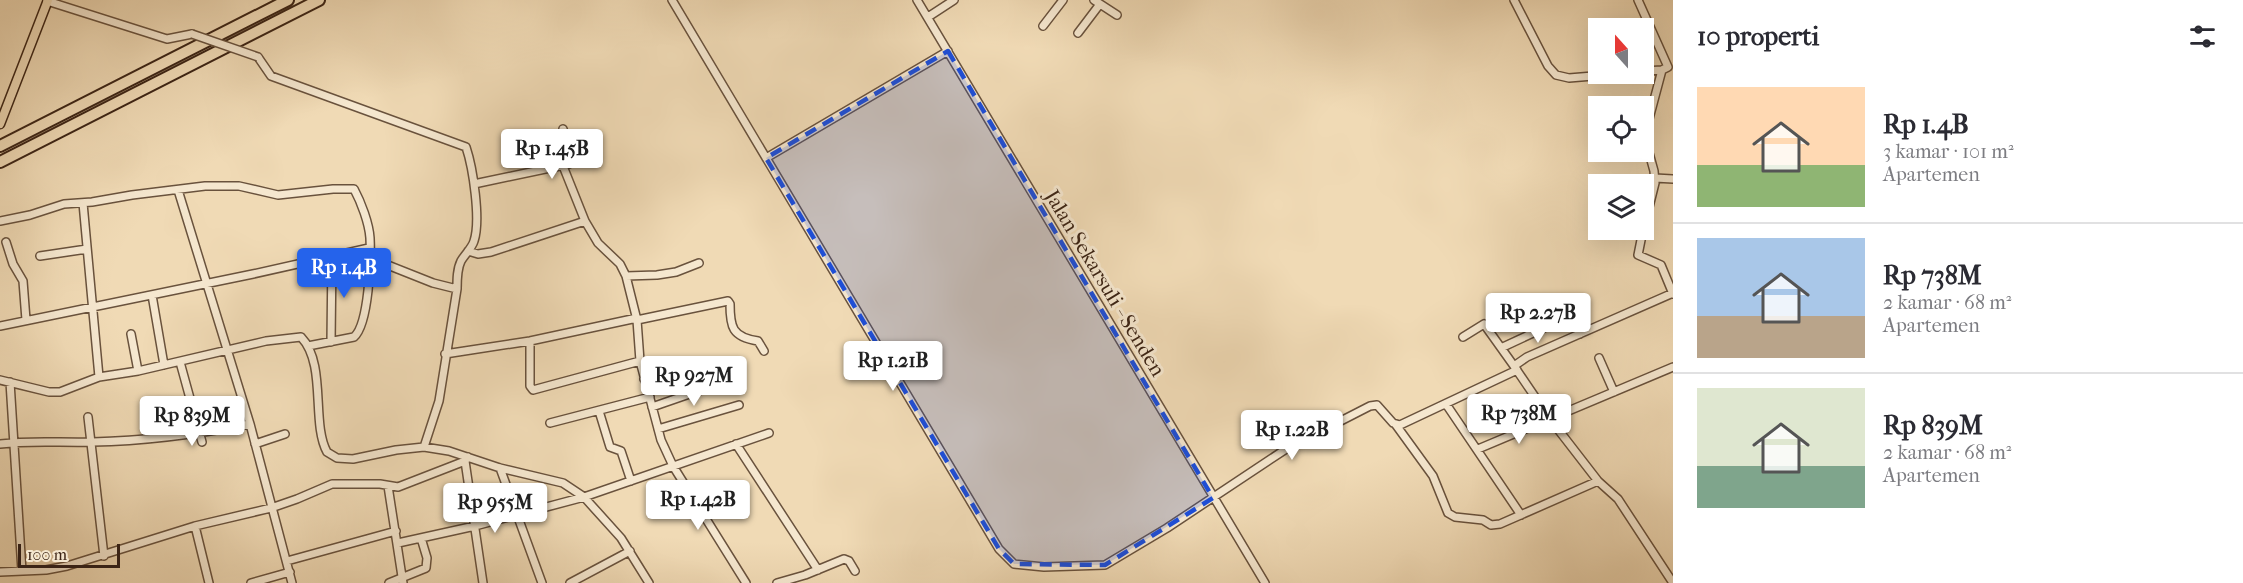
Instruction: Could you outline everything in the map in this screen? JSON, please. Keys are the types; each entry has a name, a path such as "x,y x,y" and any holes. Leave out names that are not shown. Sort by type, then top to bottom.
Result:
{"highway":[{"path":"0,146 288,0"},
{"path":"0,162 319,0"}],"main road":[{"path":"0,124 48,0"}],"street":[{"path":"48,0 167,39 192,34 258,57 271,76 466,147 474,184 476,228 474,242 460,263 439,401 424,447"},
{"path":"672,0 999,549 1014,564 1044,567 1105,565 1167,528 1286,449 1370,406 1377,405 1396,425 1433,476 1445,509 1451,515 1463,519 1482,520 1495,525 1598,481"},
{"name":"Jalan Sekarsuli - Senden","path":"917,0 1265,583"},
{"path":"928,17 954,0"},
{"path":"1043,26 1063,0"},
{"path":"1514,0 1548,66 1556,75 1569,78 1588,76"},
{"path":"1638,0 1668,68 1646,133 1655,178 1654,186"},
{"path":"1078,33 1097,2 1117,15"},
{"path":"766,158 948,51"},
{"path":"474,184 569,164 571,159 563,129"},
{"path":"563,166 585,221 598,243 620,264 626,276 637,319 640,361 644,379 658,429 673,466 746,583"},
{"path":"1655,178 1673,179"},
{"path":"0,221 30,215 64,204 231,185 278,195 352,188 356,192 367,225 370,258 360,332 354,337 308,346"},
{"path":"178,190 250,424 292,583"},
{"path":"83,203 99,377"},
{"path":"468,251 478,254 491,252 585,221"},
{"path":"1396,425 1446,404 1515,368 1527,357 1673,293 1661,265 1638,255 1641,240"},
{"path":"6,242 13,264 23,280 26,320"},
{"path":"0,326 369,248"},
{"path":"40,256 87,249"},
{"path":"331,342 332,256"},
{"path":"370,258 434,283 457,289"},
{"path":"626,276 676,272 699,263"},
{"path":"152,295 164,365"},
{"path":"445,354 530,341 728,301 732,328 744,338 758,341 764,351"},
{"path":"1567,301 1580,334"},
{"path":"1503,347 1563,319"},
{"path":"1462,336 1484,324 1503,347 1550,419 1598,481 1618,499 1673,583"},
{"path":"131,334 138,371"},
{"path":"0,380 55,392 67,391 99,377 138,371 298,336 303,338 308,346 317,382 321,439 327,452 337,458 353,459 424,447 563,483 585,497 621,537 649,583"},
{"path":"530,341 530,386 533,390 640,361"},
{"path":"1599,358 1614,392"},
{"path":"644,379 694,361"},
{"path":"180,362 201,438"},
{"path":"1478,449 1673,367"},
{"path":"652,407 727,381"},
{"path":"10,382 12,442 22,571"},
{"path":"550,423 650,397"},
{"path":"1446,404 1521,515"},
{"path":"658,429 739,405"},
{"path":"599,411 610,447 621,451 631,481"},
{"path":"88,417 104,556"},
{"path":"0,444 201,438 250,424"},
{"path":"398,543 475,526 585,497 769,433"},
{"path":"255,444 285,434"},
{"path":"736,444 818,570"},
{"path":"0,572 57,569 195,526 271,508 332,484 396,487 467,459"},
{"path":"467,459 483,583"},
{"path":"500,468 542,583"},
{"path":"388,486 403,580"},
{"path":"195,526 209,583"},
{"path":"287,561 396,531"},
{"path":"389,583 403,580 427,567 420,538"},
{"path":"570,583 630,551"},
{"path":"777,583 807,579 818,570 845,559 850,562 855,571"},
{"path":"252,583 290,572"}],"highlighted area":[{"path":"948,51 1213,498 1105,565 1014,564 999,549 766,158"}]}
